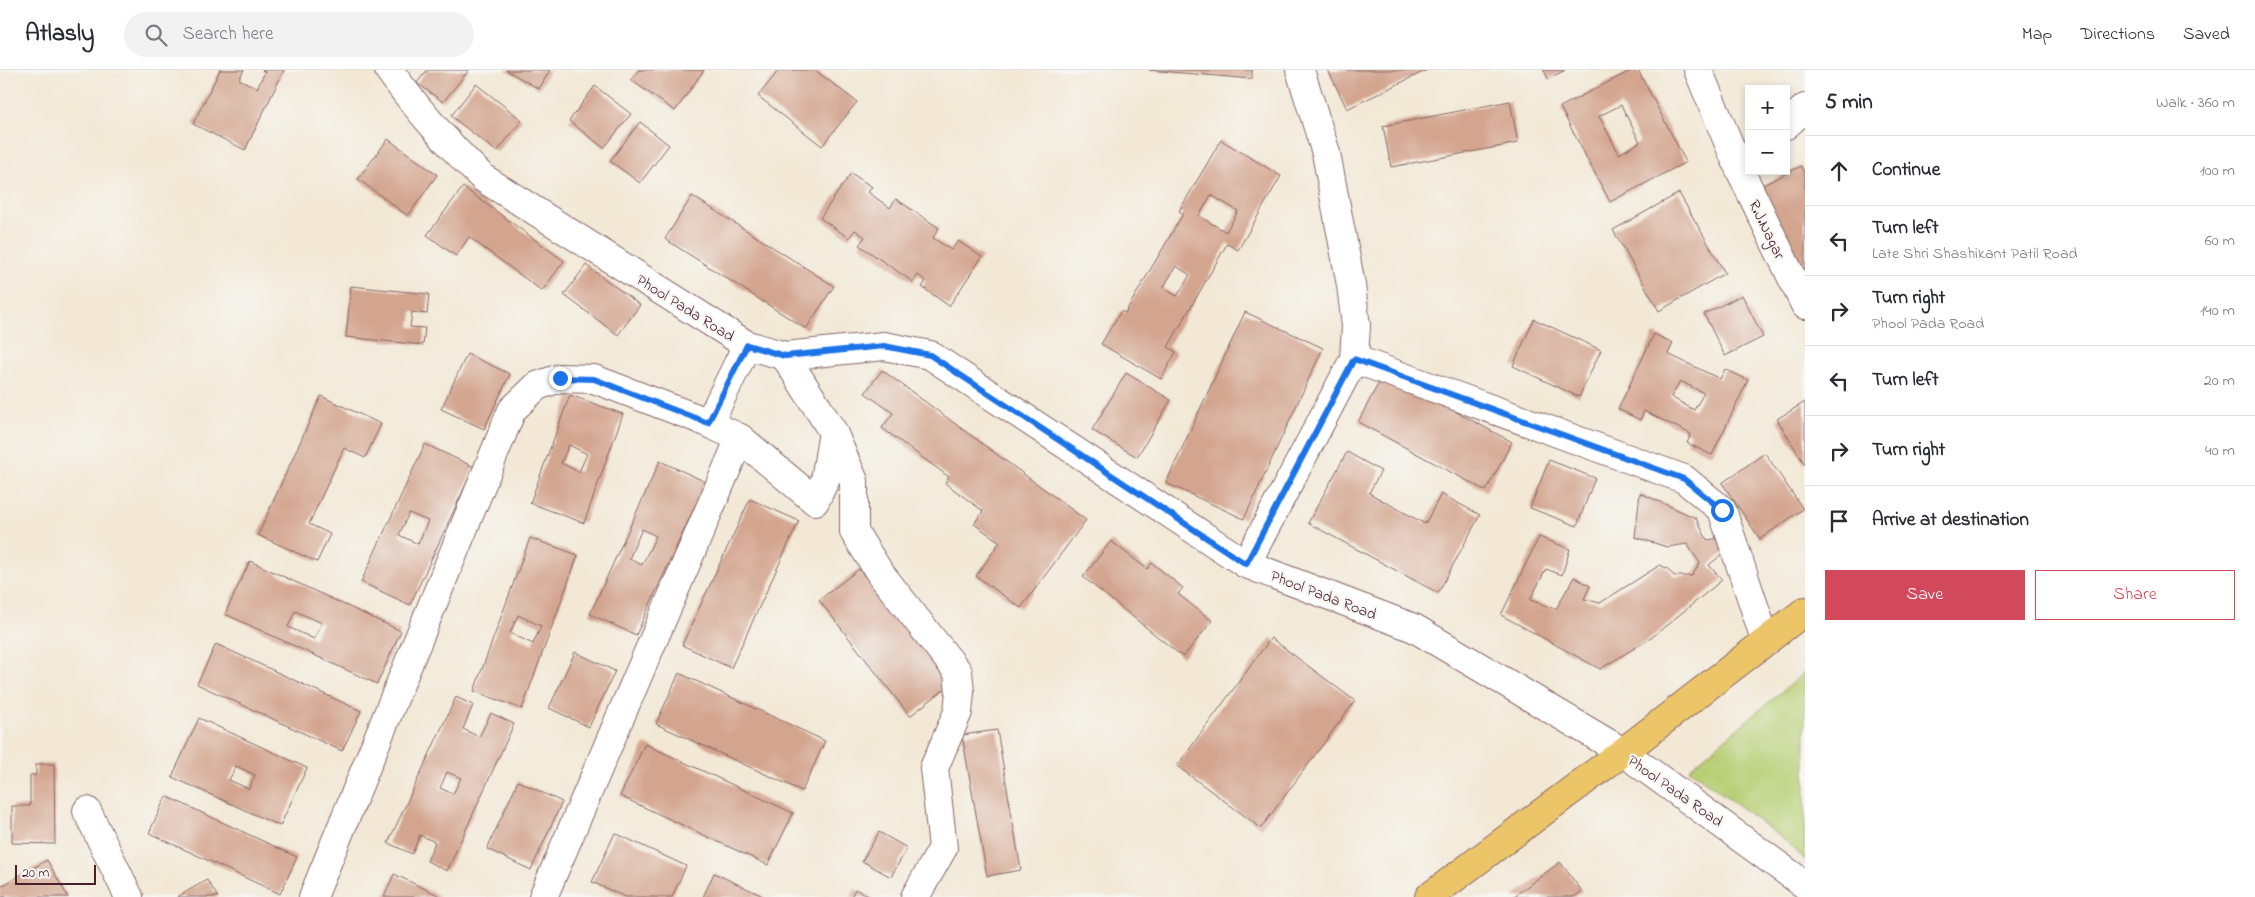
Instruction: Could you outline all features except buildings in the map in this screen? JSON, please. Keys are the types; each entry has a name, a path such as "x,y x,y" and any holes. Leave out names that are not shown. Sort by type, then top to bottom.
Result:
{"main road":[{"path":"1429,897 1629,757 1805,611"},
{"path":"1450,897 1629,757 1805,626"}],"street":[{"name":"Phool Pada Road","path":"389,70 414,106 446,143 484,178 747,345 785,356 884,346 930,355 1246,564 1414,628 1629,757 1805,884"},
{"name":"R.J.Nagar","path":"1698,70 1744,164 1805,305"},
{"path":"1246,564 1354,359 1356,326 1326,152 1301,74"},
{"path":"1790,121 1805,108"},
{"path":"708,423 747,345"},
{"path":"785,356 833,432 854,481 854,532"},
{"path":"1354,359 1684,479 1722,510 1766,642"},
{"path":"313,897 512,410 537,386 560,378 594,379 708,423 740,438 854,532 880,573 958,672 960,692 958,712 934,768 943,848 915,897"},
{"path":"816,501 825,480 833,432"},
{"path":"543,897 740,438"},
{"path":"87,811 129,897"}],"green space":[{"path":"1805,672 1805,860 1787,842 1689,769"}],"route":[{"path":"560,378 594,379 708,423 747,345 785,356 884,346 930,355 1246,564 1354,359 1684,479 1722,510"}]}
